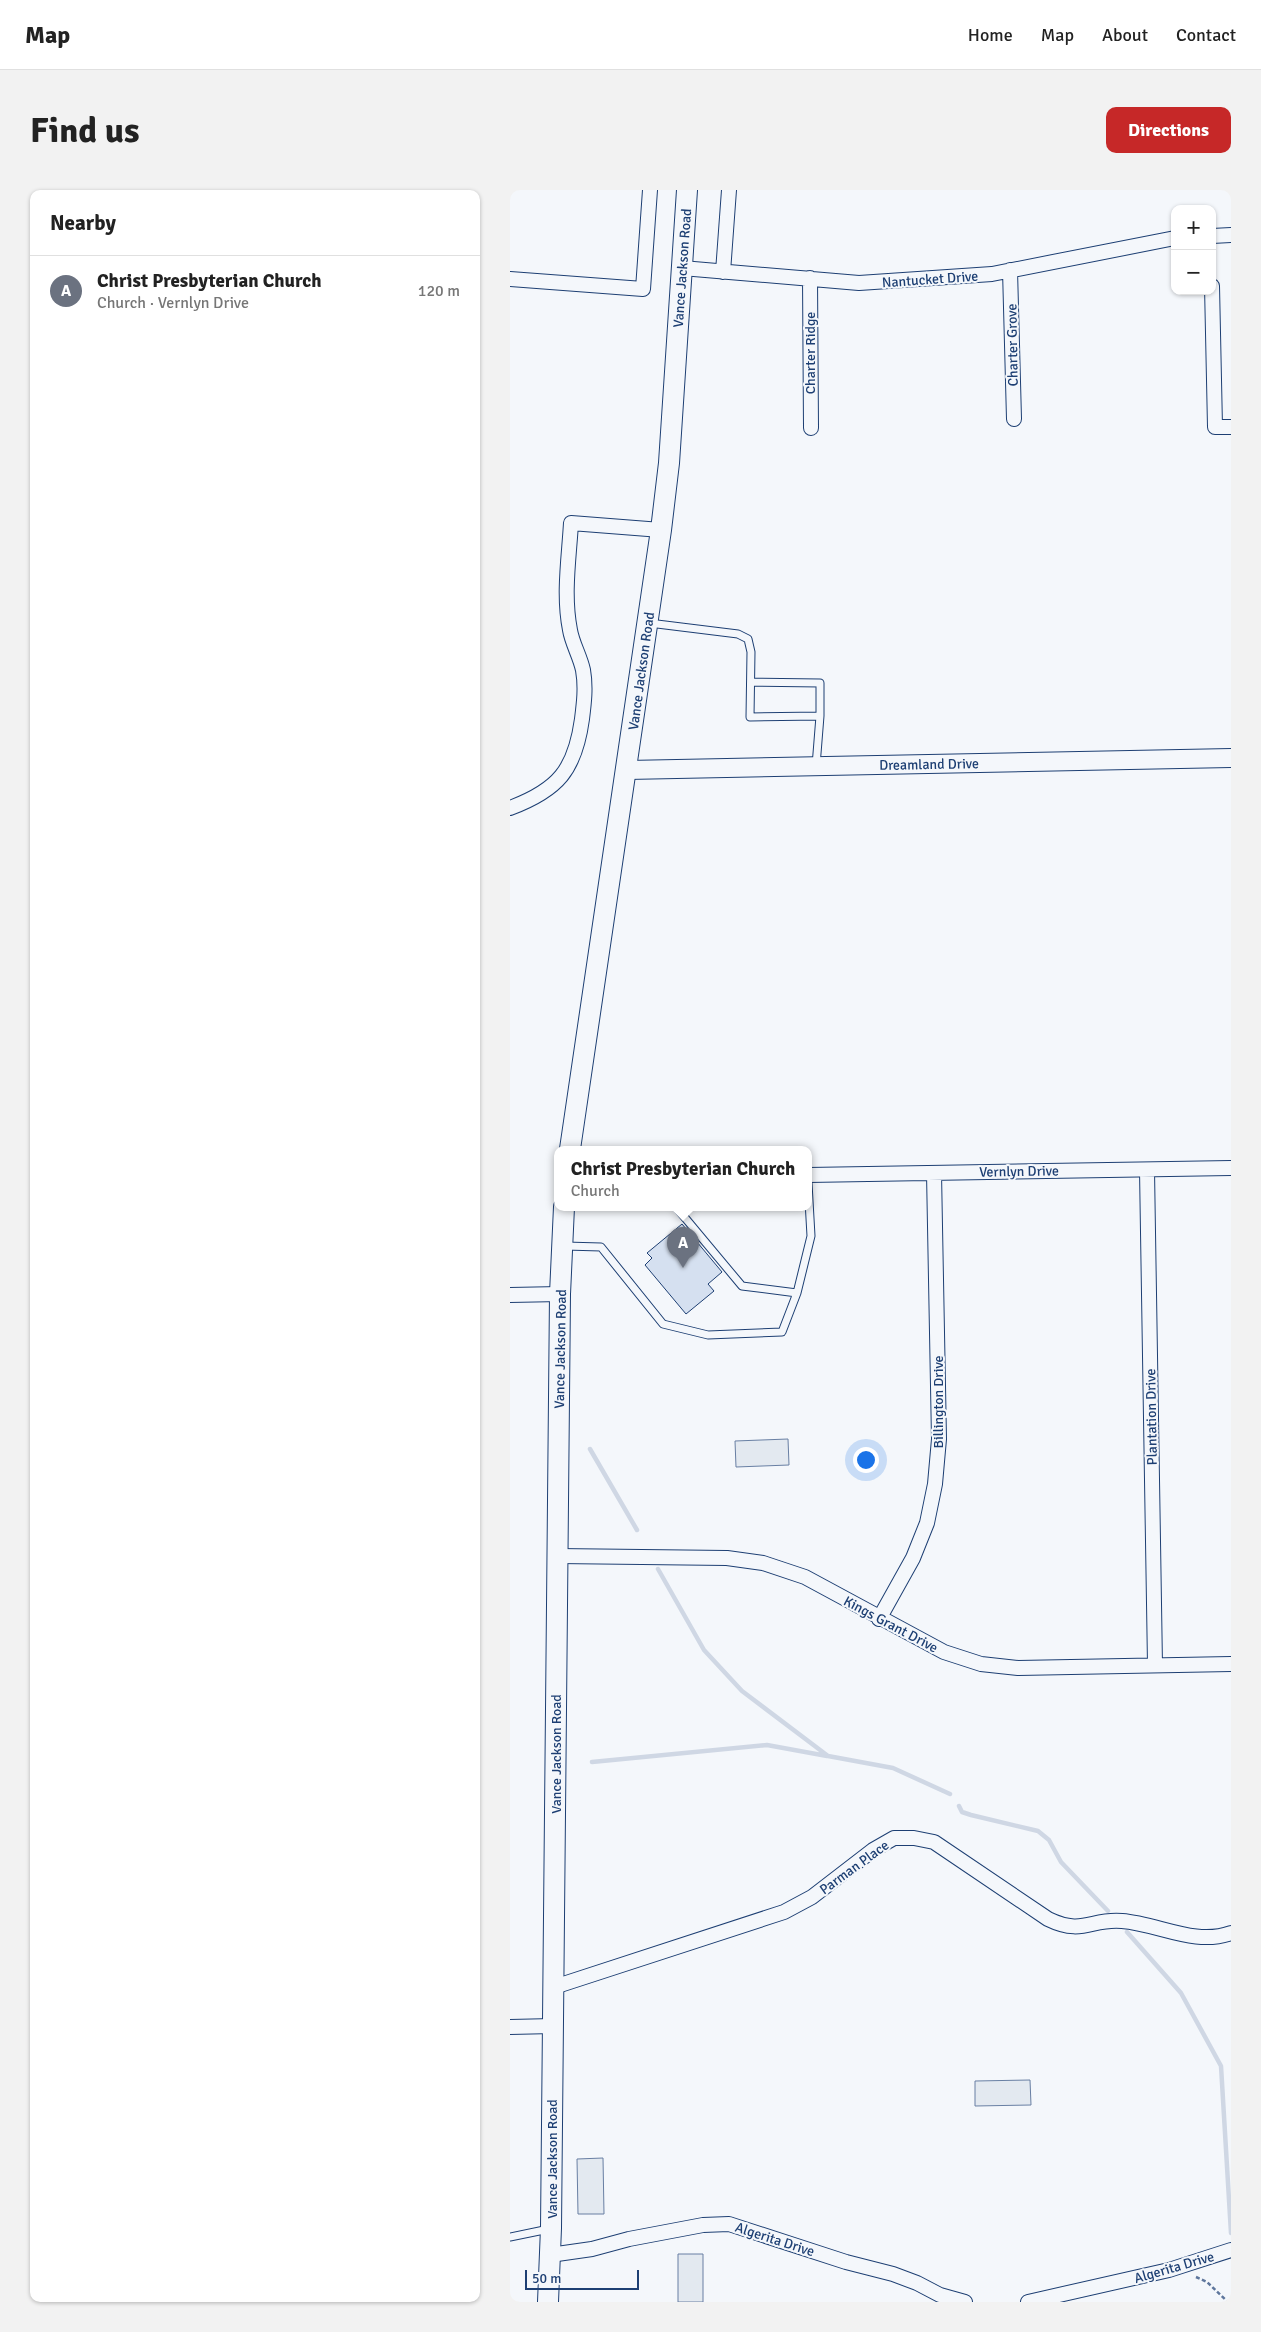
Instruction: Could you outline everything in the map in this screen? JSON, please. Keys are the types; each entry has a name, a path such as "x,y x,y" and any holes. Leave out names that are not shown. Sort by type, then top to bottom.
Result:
{"main road":[{"name":"Vance Jackson Road","path":"570,1146 661,530 669,453 687,190"},
{"name":"Vance Jackson Road","path":"548,2302 552,2228 560,1294 564,1211"}],"street":[{"path":"510,278 643,289 650,190"},
{"path":"723,272 729,190"},
{"path":"1216,236 1231,235"},
{"name":"Nantucket Drive","path":"682,268 859,283 888,283 992,274 1171,239"},
{"name":"Charter Grove","path":"1010,270 1014,419"},
{"name":"Charter Ridge","path":"810,278 811,428"},
{"path":"1212,295 1215,427 1231,427"},
{"path":"510,808 550,788 567,768 578,745 585,694 583,668 570,630 566,592 571,523 661,530"},
{"name":"Dreamland Drive","path":"627,770 1231,758"},
{"name":"Vernlyn Drive","path":"812,1174 1231,1168"},
{"name":"Plantation Drive","path":"1147,1170 1156,1665"},
{"name":"Billington Drive","path":"878,1619 913,1558 927,1523 935,1484 939,1439 934,1173"},
{"path":"510,1295 560,1294"},
{"name":"Kings Grant Drive","path":"557,1556 727,1558 763,1563 805,1577 878,1619 944,1652 980,1664 1018,1668 1231,1664"},
{"name":"Parman Place","path":"554,1988 784,1912 812,1898 873,1850 894,1838 914,1838 934,1842 1048,1919 1060,1925 1074,1928 1121,1921 1210,1938 1231,1933"},
{"path":"510,2027 553,2026"},
{"name":"Algerita Drive","path":"550,2255 592,2249 629,2239 694,2226 729,2224 846,2262 893,2274 917,2283 940,2296 965,2302"},
{"name":"Algerita Drive","path":"1028,2302 1176,2268 1231,2250"}],"lane":[{"path":"648,623 738,634 748,639 751,652 750,716 820,716"},
{"path":"751,682 820,683 820,716 816,766"},
{"path":"679,1211 742,1286 797,1293"},
{"path":"561,1246 600,1247 663,1324 708,1335 782,1332 797,1293 811,1236 809,1211"},
{"path":"510,2237 552,2228"}],"path":[{"path":"1176,2268 1207,2282 1228,2302"}],"shaded area":[{"path":"788,1439 789,1465 736,1467 735,1441"},
{"path":"1030,2080 1031,2105 975,2106 975,2081"},
{"path":"603,2158 604,2214 578,2214 577,2159"},
{"path":"678,2254 703,2254 703,2302 678,2302"}],"building":[{"path":"682,1224 722,1272 708,1284 714,1291 686,1314 645,1265 652,1258 647,1253"}],"waterway":[{"path":"590,1449 637,1530"},
{"path":"658,1569 704,1650 742,1691 828,1756 893,1768 950,1794"},
{"path":"592,1762 767,1745 827,1756"},
{"path":"959,1806 962,1812 971,1815 1038,1831 1049,1840 1061,1862 1108,1911"},
{"path":"1127,1932 1181,1993 1221,2066 1231,2233"}],"place":[{"name":"Christ Presbyterian Church","path":"683,1268"}]}
